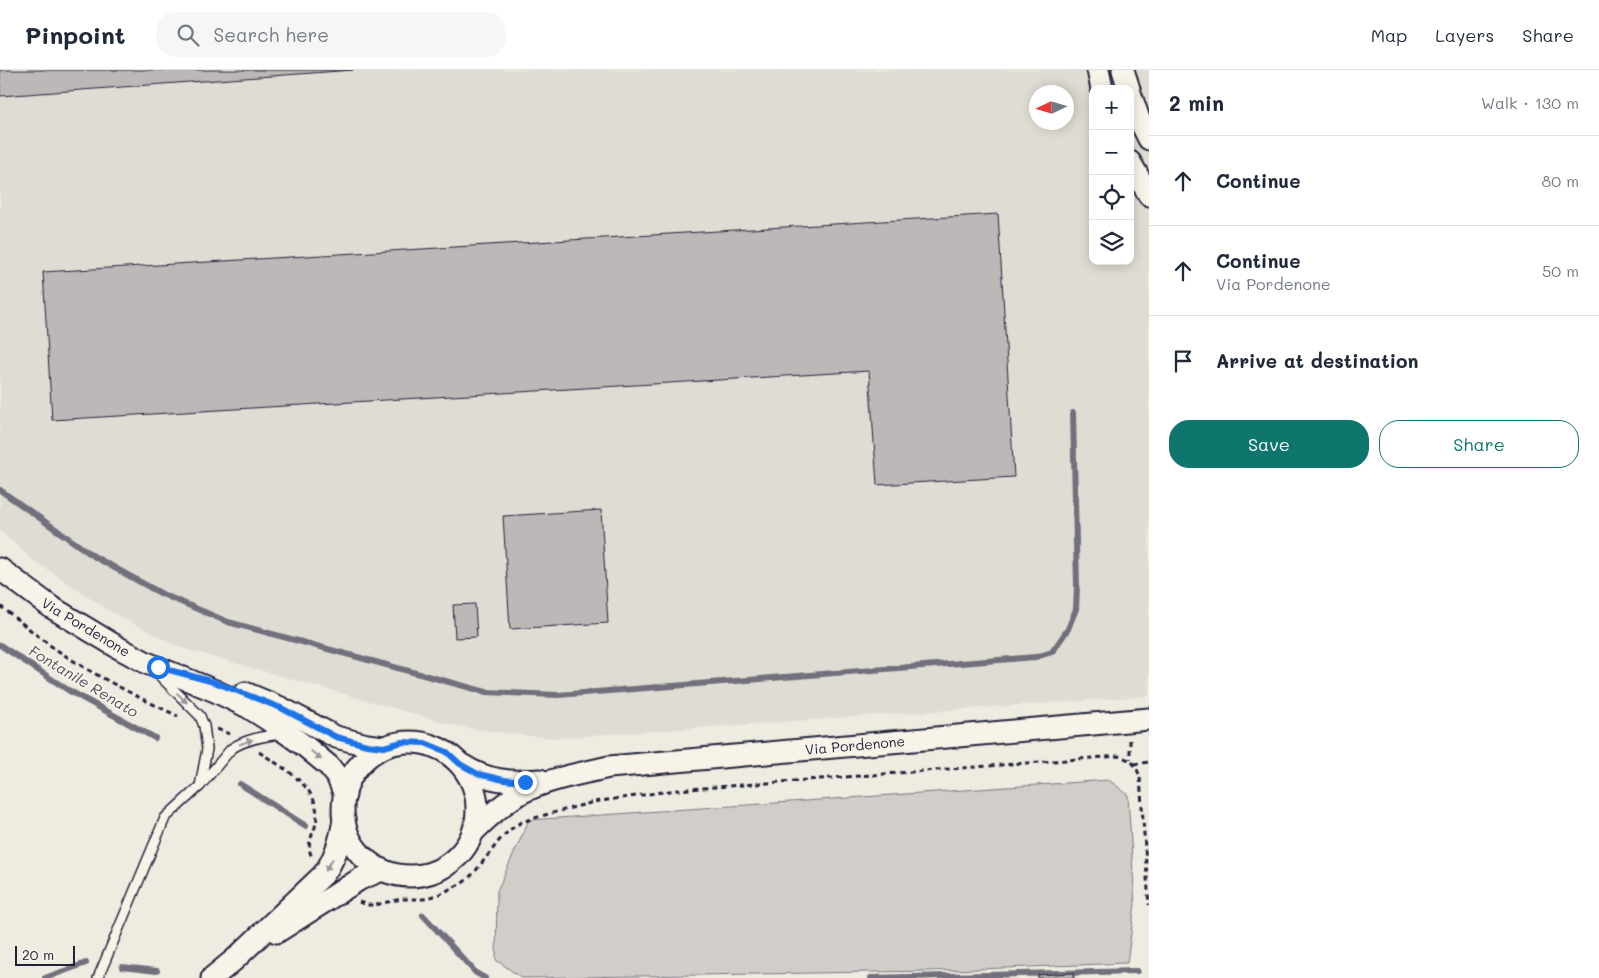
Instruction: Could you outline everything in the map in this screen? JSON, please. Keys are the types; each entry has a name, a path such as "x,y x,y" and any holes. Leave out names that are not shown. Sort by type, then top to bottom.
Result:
{"street":[{"path":"1098,70 1101,85"},
{"path":"1123,70 1128,85"},
{"path":"1134,105 1149,139"},
{"path":"1134,169 1149,195"},
{"name":"Via Pordenone","path":"0,569 51,607 119,648 147,663 248,707 288,732 329,766 337,776 345,795"},
{"path":"168,671 214,682 274,704 336,737 359,744 384,747"},
{"name":"Via Pordenone","path":"460,764 470,778 476,796 478,813 474,831 469,842 450,864 434,872 410,876 393,874 382,870 367,860 355,847 347,830 343,807 351,778 360,764 369,756 384,747 402,742 425,743 442,749 460,764 478,774 504,780 525,782 563,778 609,768 1149,719"},
{"name":"Via Pordenone","path":"474,831 501,806 520,793 563,778"},
{"path":"212,978 234,960 328,869 339,846 344,819"},
{"path":"234,960 352,884 372,872 382,870"}],"lane":[{"path":"147,663 200,716 208,742 200,786"},
{"path":"98,978 165,818 200,786 236,745 257,738 288,732"}],"path":[{"path":"0,606 51,646 152,703"},
{"path":"594,802 677,790 1118,756 1130,759 1140,777 1149,905"},
{"path":"1134,764 1149,762"}],"shaded area":[{"path":"0,70 1149,70 1149,696 553,738 520,735 460,727 178,647 110,611 33,560 0,531"},
{"path":"1109,780 1128,795 1135,904 1127,963 930,971 522,978 496,960 497,891 529,820"}],"building":[{"path":"0,70 353,70 0,96"},
{"path":"998,214 1014,477 877,485 869,371 52,420 43,272"},
{"path":"601,510 608,623 510,629 503,516"},
{"path":"475,604 477,637 455,638 453,605"},
{"path":"1074,973 1074,978 1038,978 1038,975"}],"waterway":[{"path":"0,490 95,557 162,594 228,622 486,692 558,695 1036,657 1052,652 1068,629 1076,609 1073,413"},
{"name":"Fontanile Renato","path":"0,645 68,690 155,738"},
{"name":"Fontanile Renato","path":"240,784 306,826"},
{"name":"Fontanile Renato","path":"423,915 476,973 485,978"},
{"path":"45,978 86,963"},
{"path":"122,967 157,971"},
{"name":"Fontanile Renato","path":"871,978 1137,971"}],"route":[{"path":"158,667 231,688 281,708 325,732 351,742 384,747 402,742 425,743 447,752 460,764 485,777 525,782"}]}
